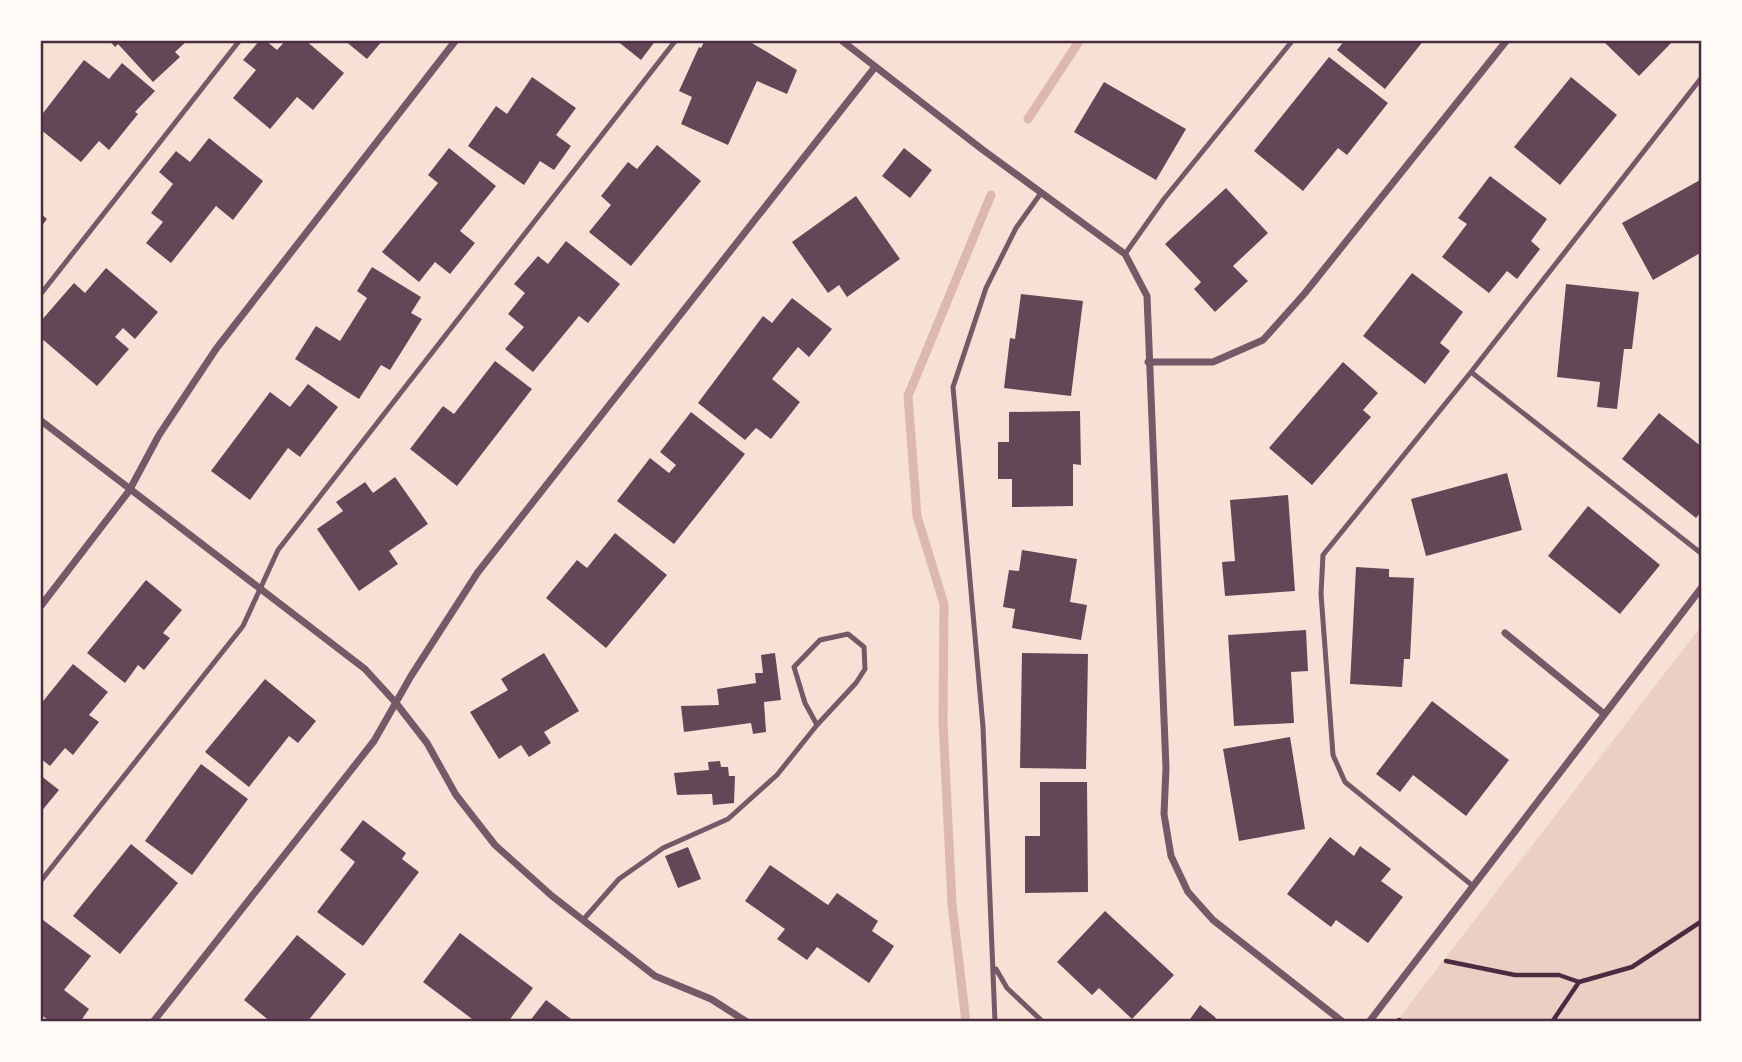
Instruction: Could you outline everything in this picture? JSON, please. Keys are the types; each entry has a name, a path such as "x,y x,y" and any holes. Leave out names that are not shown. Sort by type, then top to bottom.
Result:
{"street":[{"path":"40,607 130,491 159,435 216,349 456,40"},
{"path":"841,40 1125,254 1147,296 1166,768 1164,814 1171,856 1188,892 1213,920 1343,1022"},
{"path":"1148,362 1213,362 1263,340 1306,293 1507,40"},
{"path":"153,1022 374,741 478,572 875,67"},
{"path":"40,420 366,669 427,743 456,795 495,845 583,920 654,975 711,999 747,1022"},
{"path":"1369,1022 1702,587"},
{"path":"1505,633 1603,713"}],"lane":[{"path":"40,295 240,40"},
{"path":"40,882 243,626 278,550 676,40"},
{"path":"1125,254 1164,199 1293,40"},
{"path":"1473,886 1345,782 1333,755 1321,594 1323,555 1471,372 1702,76"},
{"path":"1694,87 1702,93"},
{"path":"996,1022 984,727 953,387 986,288 1016,228 1041,193"},
{"path":"1471,372 1702,554"},
{"path":"583,920 620,879 663,848 728,819 776,775 856,683 865,669 864,647 848,634 820,640 794,667 805,703 817,725"},
{"path":"994,967 1007,988 1043,1022"}],"path":[{"path":"1446,961 1515,975 1559,975 1579,982 1632,968 1702,921"},
{"path":"1552,1022 1579,982"}],"shaded area":[{"path":"1702,625 1702,1022 1396,1022"}],"building":[{"path":"109,40 188,40 175,52 180,57 153,82 118,44 115,47"},
{"path":"260,40 265,40 277,50 286,40 305,40 344,73 313,110 297,97 270,129 233,98 256,70 243,60"},
{"path":"344,40 383,40 367,59"},
{"path":"616,40 656,40 641,60"},
{"path":"705,40 747,40 797,70 787,94 757,81 728,145 681,124 692,97 679,91 699,47 701,48"},
{"path":"1345,40 1424,40 1385,89 1337,50"},
{"path":"1602,40 1674,40 1639,76"},
{"path":"1329,57 1388,103 1347,155 1338,148 1303,191 1254,151"},
{"path":"84,60 109,79 122,63 155,91 135,112 138,114 109,150 99,141 81,162 40,129 40,117"},
{"path":"532,77 576,108 556,135 571,146 554,170 540,161 524,185 468,146 496,106 507,114"},
{"path":"1571,77 1617,115 1560,185 1514,147"},
{"path":"1104,82 1186,129 1156,180 1074,132"},
{"path":"209,138 263,181 233,220 216,206 171,263 146,243 163,222 151,213 173,184 159,172 176,151 190,162"},
{"path":"657,145 701,181 631,266 589,232 611,205 601,196 628,162 637,169"},
{"path":"449,148 496,186 460,231 475,243 450,274 435,262 419,282 382,252 438,183 428,175"},
{"path":"904,148 932,170 910,198 882,176"},
{"path":"1490,176 1547,219 1531,241 1540,249 1517,279 1507,271 1489,293 1442,257 1467,224 1458,218"},
{"path":"1702,179 1702,252 1653,280 1622,223"},
{"path":"1226,188 1268,233 1233,266 1248,281 1215,312 1194,289 1201,282 1165,244"},
{"path":"856,196 900,259 847,297 839,285 828,293 792,242"},
{"path":"40,213 47,219 40,228"},
{"path":"566,241 620,284 588,323 579,316 533,372 505,349 524,327 508,314 525,293 514,284 538,256 548,264"},
{"path":"372,267 421,297 411,313 422,319 390,370 381,365 359,399 295,359 316,326 340,341 367,298 357,291"},
{"path":"106,268 158,312 135,339 123,328 115,337 129,349 97,386 40,337 40,322 74,283 85,293"},
{"path":"1412,273 1463,312 1440,343 1450,351 1425,384 1363,336"},
{"path":"1566,284 1639,292 1632,349 1624,349 1617,409 1597,407 1600,382 1557,377"},
{"path":"1021,294 1083,301 1071,396 1004,388 1010,338 1015,339"},
{"path":"792,298 832,329 809,357 798,347 772,379 800,402 771,439 756,428 745,440 698,403 763,316 772,323"},
{"path":"495,361 532,389 457,486 410,449 443,406 454,414"},
{"path":"1343,362 1378,393 1363,410 1371,417 1312,485 1269,448"},
{"path":"308,384 338,407 300,457 288,448 250,500 211,471 270,392 290,407"},
{"path":"1080,411 1081,465 1073,464 1073,506 1012,507 1012,479 998,479 998,442 1009,442 1009,412"},
{"path":"691,412 745,454 674,544 617,501 650,458 669,473 676,465 660,452"},
{"path":"1659,413 1702,447 1702,511 1696,518 1622,459"},
{"path":"1507,473 1522,530 1426,556 1411,499"},
{"path":"395,477 428,524 389,551 398,564 359,591 317,529 343,511 336,502 365,482 373,493"},
{"path":"1288,495 1295,591 1225,596 1222,562 1235,561 1230,500"},
{"path":"1588,506 1660,565 1620,614 1548,556"},
{"path":"615,533 667,575 606,648 546,598 577,560 587,568"},
{"path":"1022,550 1077,559 1070,602 1087,605 1081,640 1012,628 1015,609 1003,607 1009,570 1019,571"},
{"path":"1356,567 1389,569 1389,577 1414,578 1410,659 1404,659 1402,687 1350,684"},
{"path":"146,580 182,610 163,633 170,638 144,670 138,665 125,683 87,653"},
{"path":"1306,630 1308,671 1291,672 1294,723 1234,726 1228,635"},
{"path":"544,653 579,711 544,732 551,743 529,757 521,745 499,759 470,712 508,690 501,679"},
{"path":"775,653 781,700 764,702 766,732 753,734 751,723 684,732 681,706 719,705 717,689 756,683 755,673 763,673 761,655"},
{"path":"1022,653 1088,654 1086,769 1020,768"},
{"path":"73,664 108,692 89,715 99,722 73,755 65,748 50,766 40,758 40,705"},
{"path":"265,679 316,721 298,743 289,736 249,787 205,752"},
{"path":"1432,701 1509,760 1466,816 1413,775 1400,792 1376,774"},
{"path":"1290,737 1305,829 1239,841 1223,749"},
{"path":"720,761 721,767 728,767 729,776 735,776 734,803 713,805 712,794 677,795 674,773 709,770 708,762"},
{"path":"201,764 248,799 192,875 145,841"},
{"path":"40,775 59,790 40,813"},
{"path":"1040,782 1087,782 1088,892 1025,893 1025,836 1040,836"},
{"path":"363,820 406,853 402,859 419,872 363,946 317,912 355,862 340,850"},
{"path":"1330,837 1354,856 1360,846 1391,869 1381,881 1403,897 1368,943 1336,920 1331,927 1287,894"},
{"path":"131,844 178,883 120,954 73,916"},
{"path":"688,847 701,879 678,888 665,856"},
{"path":"770,865 828,905 837,893 878,921 872,931 894,946 869,983 817,947 807,960 777,939 785,929 745,901"},
{"path":"1105,911 1174,975 1132,1019 1099,988 1092,995 1057,962"},
{"path":"43,920 91,956 64,990 89,1009 80,1022 51,1022 40,1014 40,924"},
{"path":"460,933 533,988 508,1022 476,1022 423,982"},
{"path":"297,935 346,974 307,1022 271,1022 244,1000"},
{"path":"546,1000 575,1022 529,1022"},
{"path":"1200,1005 1215,1017 1218,1022 1188,1022"}],"waterway":[{"path":"1028,119 1080,40"},
{"path":"966,1022 952,904 943,722 944,604 917,516 908,396 991,195"}]}
